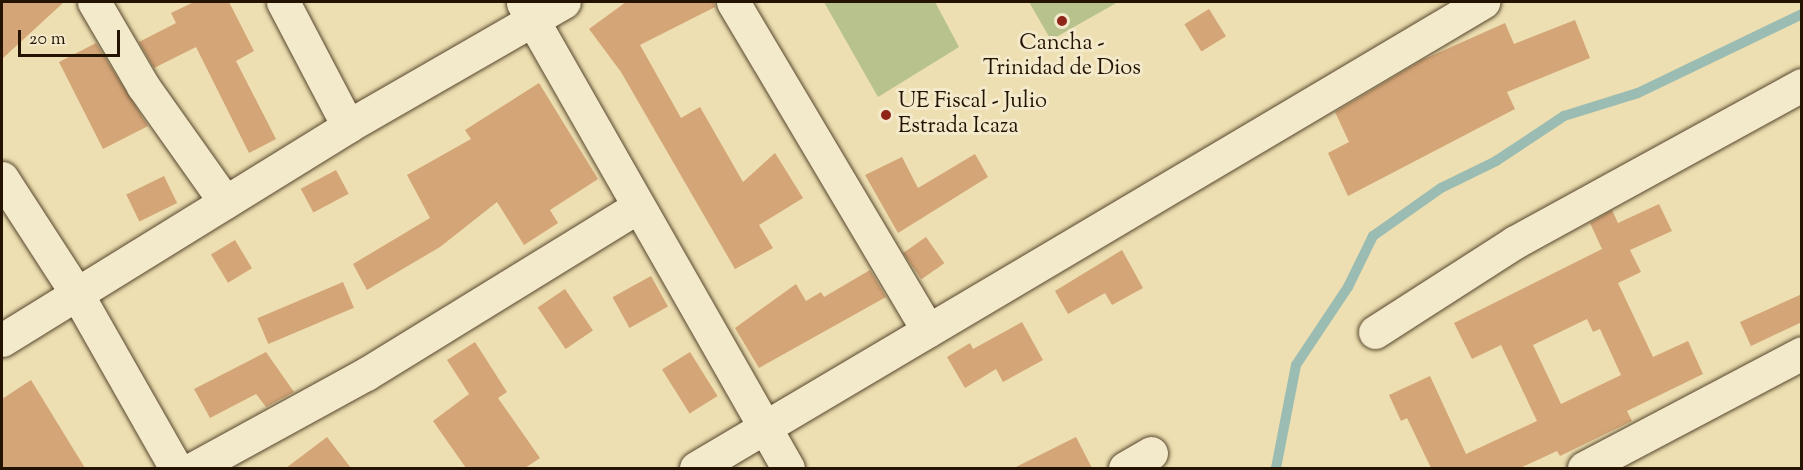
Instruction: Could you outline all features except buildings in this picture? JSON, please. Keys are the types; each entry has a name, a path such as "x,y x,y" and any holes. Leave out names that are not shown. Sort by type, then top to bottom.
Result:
{"street":[{"path":"94,2 143,86 225,202"},
{"path":"283,2 348,126"},
{"path":"2,340 348,126 528,11 564,2"},
{"path":"733,2 928,331"},
{"path":"696,468 1483,2"},
{"path":"528,11 636,208 788,468"},
{"path":"1375,332 1515,242 1802,85"},
{"path":"2,178 77,294 176,468"},
{"path":"194,468 366,374 636,208"},
{"path":"1584,468 1802,353"}],"green space":[{"path":"824,2 935,2 959,47 878,97"},
{"name":"Cancha - Trinidad de Dios","path":"1029,2 1118,2 1051,40"}],"waterway":[{"path":"1276,468 1296,365 1348,287 1373,236 1441,188 1496,161 1564,116 1638,93 1802,14"}],"place":[{"name":"Cancha - Trinidad de Dios","path":"1062,21"},
{"name":"UE Fiscal - Julio Estrada Icaza","path":"886,115"}]}
